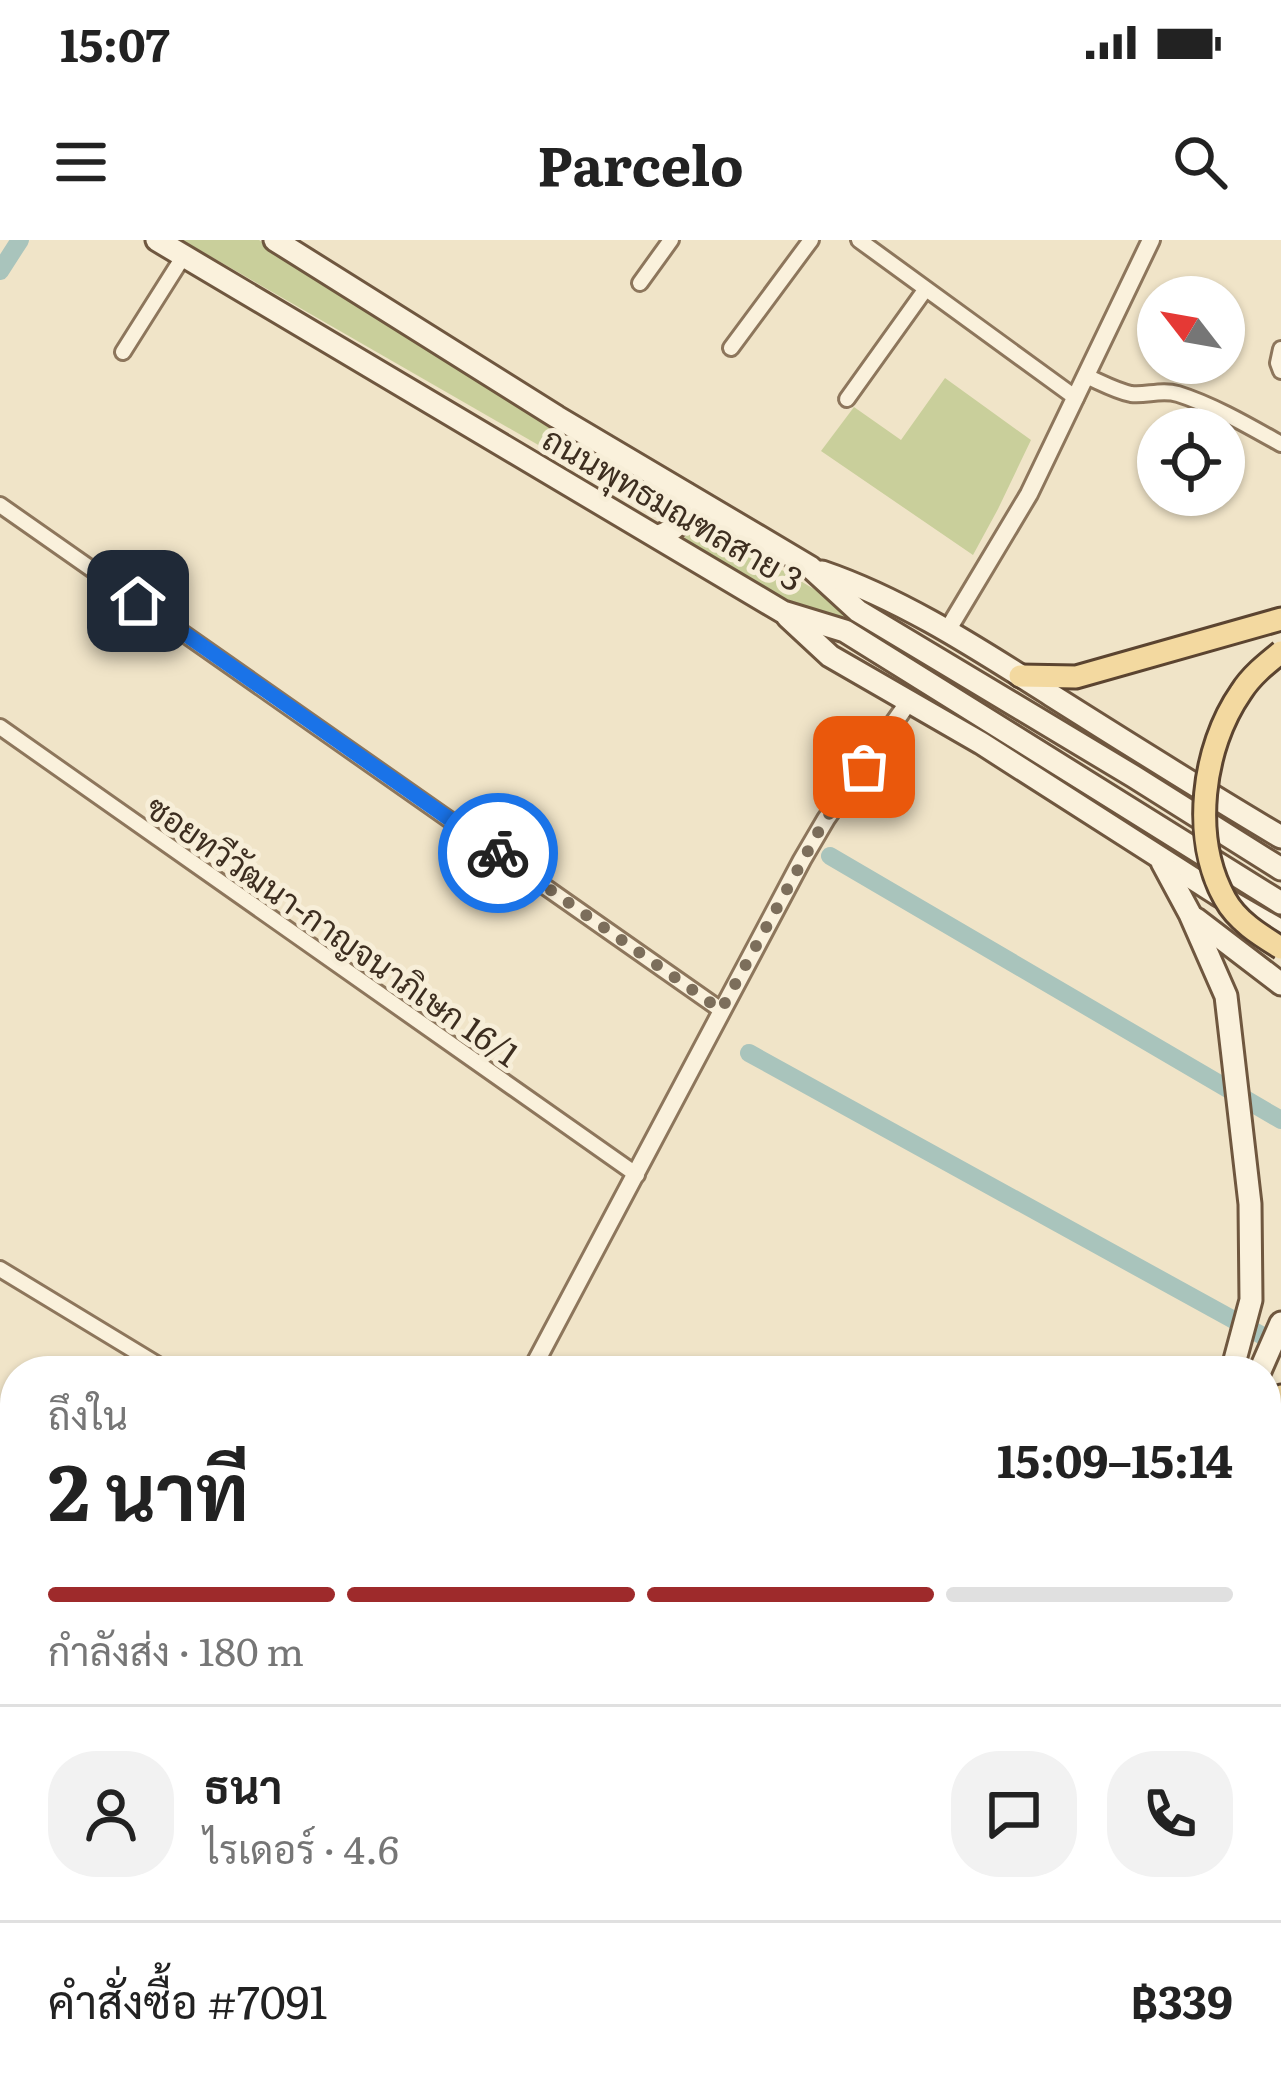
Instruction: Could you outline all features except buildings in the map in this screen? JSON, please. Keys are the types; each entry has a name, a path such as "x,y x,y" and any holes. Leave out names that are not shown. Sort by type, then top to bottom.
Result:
{"main road":[{"name":"ถนนพุทธมณฑลสาย 3","path":"158,240 783,612 844,631 1281,902"},
{"name":"ถนนพุทธมณฑลสาย 3","path":"275,240 811,567 858,611 1281,869"},
{"path":"658,536 683,522 686,494"},
{"path":"811,567 860,585 947,631 1281,837"},
{"path":"783,612 830,656 910,700 1281,931"},
{"path":"1020,676 1076,677 1281,619"},
{"path":"1281,652 1250,679 1228,714 1210,765 1205,814 1209,857 1226,903 1253,931 1281,948"},
{"path":"1161,858 1226,996 1250,1204 1251,1300 1236,1356"},
{"path":"1190,914 1281,984"},
{"path":"1267,1356 1281,1323"}],"street":[{"path":"640,283 671,240"},
{"path":"730,348 811,240"},
{"path":"859,240 1076,398"},
{"path":"947,631 1029,494 1151,240"},
{"path":"123,352 183,257"},
{"path":"847,399 925,290"},
{"path":"1281,349 1281,370"},
{"path":"1086,376 1125,393 1178,394 1281,444"},
{"path":"0,505 721,1010"},
{"path":"539,1356 826,818 910,700"},
{"name":"ซอยทวีวัฒนา-กาญจนาภิเษก 16/1","path":"0,727 637,1175"},
{"path":"0,1270 143,1356"}],"green space":[{"path":"182,240 259,240 679,505 677,518 667,519"},
{"path":"945,378 1031,440 973,555 821,451 854,407 901,440"},
{"path":"697,520 841,605 865,629 799,610 684,538"}],"waterway":[{"path":"0,271 20,240"},
{"path":"830,856 1281,1120"},
{"path":"749,1053 1281,1346"}],"way so far":[{"path":"498,853 721,1010 826,818 864,767"}],"route":[{"path":"138,601 498,853"}]}
